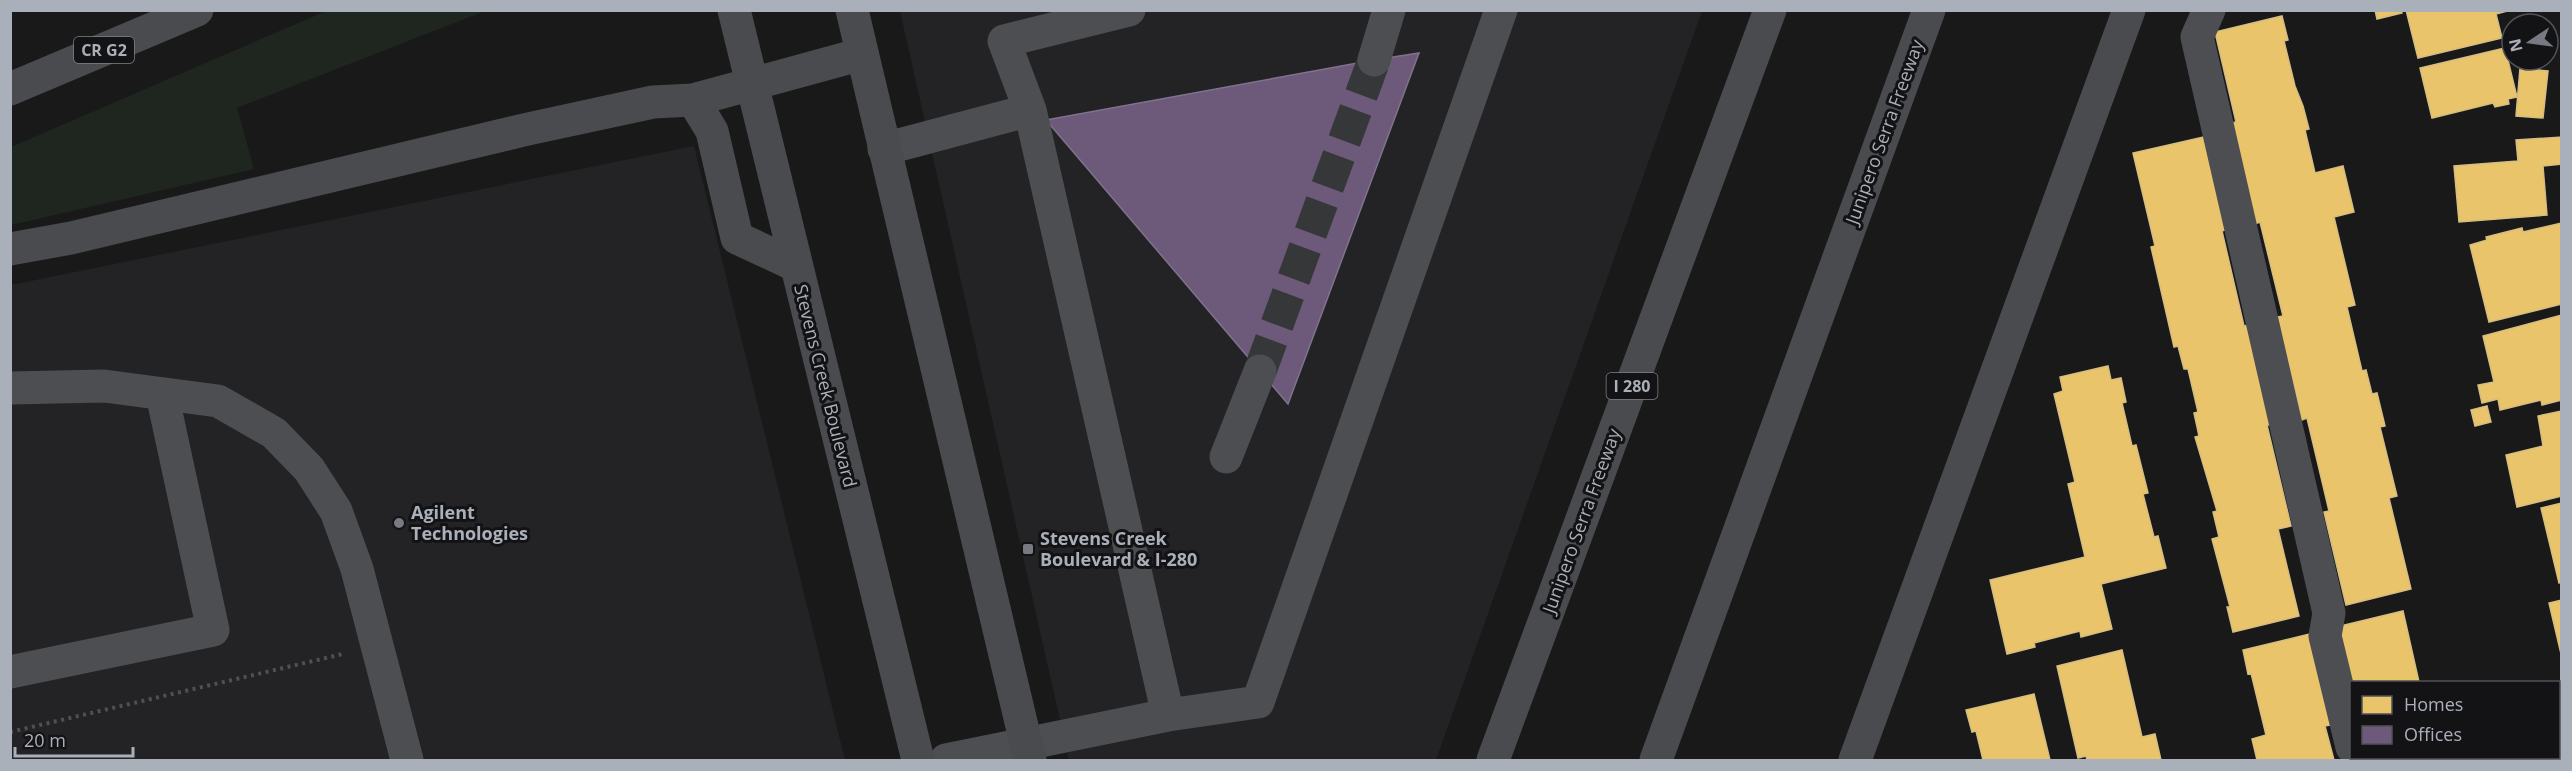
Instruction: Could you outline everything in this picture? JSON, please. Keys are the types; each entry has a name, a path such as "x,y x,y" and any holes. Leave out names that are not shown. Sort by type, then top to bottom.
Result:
{"main road":[{"name":"CR G2","path":"10,89 197,10"},
{"name":"Stevens Creek Boulevard","path":"734,10 918,760"},
{"path":"852,10 1028,753"},
{"name":"Junipero Serra Freeway","path":"1493,760 1770,10"},
{"name":"Junipero Serra Freeway","path":"1656,760 1929,10"},
{"path":"1855,760 2129,10"},
{"path":"10,249 71,238 528,129 653,102 693,100 862,54"},
{"path":"693,100 712,131 737,238 795,265"}],"lane":[{"path":"1129,10 1004,41 1030,110 1168,715"},
{"path":"1374,60 1389,10"},
{"path":"946,760 1028,753 1168,715 1257,702 1500,10"},
{"path":"2209,10 2197,37 2329,613 2325,636 2350,739"},
{"path":"884,149 1030,110"},
{"path":"1226,457 1260,371"},
{"path":"10,388 104,386 218,401 274,433 309,469 336,511 357,569 407,760"},
{"path":"10,672 213,630 162,394"}],"path":[{"path":"10,732 347,653"}],"shaded area":[{"path":"326,11 485,11 237,108 254,169 11,225 11,147"},
{"path":"900,11 1702,11 1436,760 1069,760"},
{"name":"Agilent Technologies","path":"694,146 845,760 11,760 11,285"}],"building: Homes":[{"path":"2375,10 2401,10 2402,13 2377,19"},
{"path":"2406,10 2511,10 2496,14 2500,38 2418,58"},
{"path":"2282,16 2288,40 2284,41 2309,129 2305,130 2315,173 2343,166 2354,212 2334,217 2355,305 2347,307 2362,371 2366,370 2372,394 2377,393 2385,426 2380,427 2397,496 2389,498 2411,589 2346,605 2324,512 2329,511 2307,418 2302,420 2277,317 2283,316 2260,222 2255,224 2231,123 2236,122 2215,32"},
{"path":"2500,49 2500,72 2511,72 2517,97 2508,99 2509,104 2495,107 2493,103 2432,118 2420,68"},
{"path":"2520,72 2548,72 2543,118 2516,116"},
{"path":"2204,137 2228,229 2222,231 2244,326 2248,325 2271,425 2267,425 2291,526 2278,529 2299,616 2233,632 2227,607 2230,607 2212,539 2219,537 2213,512 2217,511 2195,437 2199,436 2194,413 2198,412 2188,369 2184,369 2178,346 2174,347 2151,247 2155,246 2133,153"},
{"path":"2562,137 2562,164 2543,166 2547,215 2459,222 2454,166 2518,161 2516,140"},
{"path":"2562,223 2562,304 2489,322 2470,245 2487,240 2486,237 2522,228 2523,232"},
{"path":"2562,315 2562,400 2542,405 2541,400 2500,410 2498,399 2482,403 2478,385 2494,382 2483,336"},
{"path":"2108,366 2111,380 2121,378 2126,402 2122,403 2132,446 2136,445 2148,493 2143,494 2154,537 2158,536 2166,568 2101,584 2112,629 2081,637 2080,631 2034,643 2035,647 2007,654 1990,580 2085,557 2068,484 2075,482 2054,394 2063,391 2060,377"},
{"path":"2487,406 2491,422 2475,426 2471,410"},
{"path":"2562,411 2562,496 2517,507 2506,455 2543,446 2538,416"},
{"path":"2562,503 2562,582 2559,583 2541,508"},
{"path":"2562,600 2562,658 2549,603"},
{"path":"2403,611 2419,681 2352,681 2336,627"},
{"path":"2310,634 2331,725 2325,726 2334,760 2257,760 2252,739 2266,735 2243,650"},
{"path":"2122,650 2142,737 2155,734 2161,760 2087,760 2086,756 2078,758 2057,666"},
{"path":"2562,687 2562,730 2560,730 2560,688"},
{"path":"2034,694 2050,760 1983,760 1976,731 1972,732 1966,710"},
{"path":"2374,759 2446,759 2446,760"}],"building: Offices":[{"path":"1419,53 1288,404 1046,120 1374,60"}],"tunnel":[{"path":"1260,371 1374,60"}],"place":[{"name":"Agilent Technologies","path":"399,523"},
{"name":"Stevens Creek Boulevard & I-280","path":"1028,549"}]}
